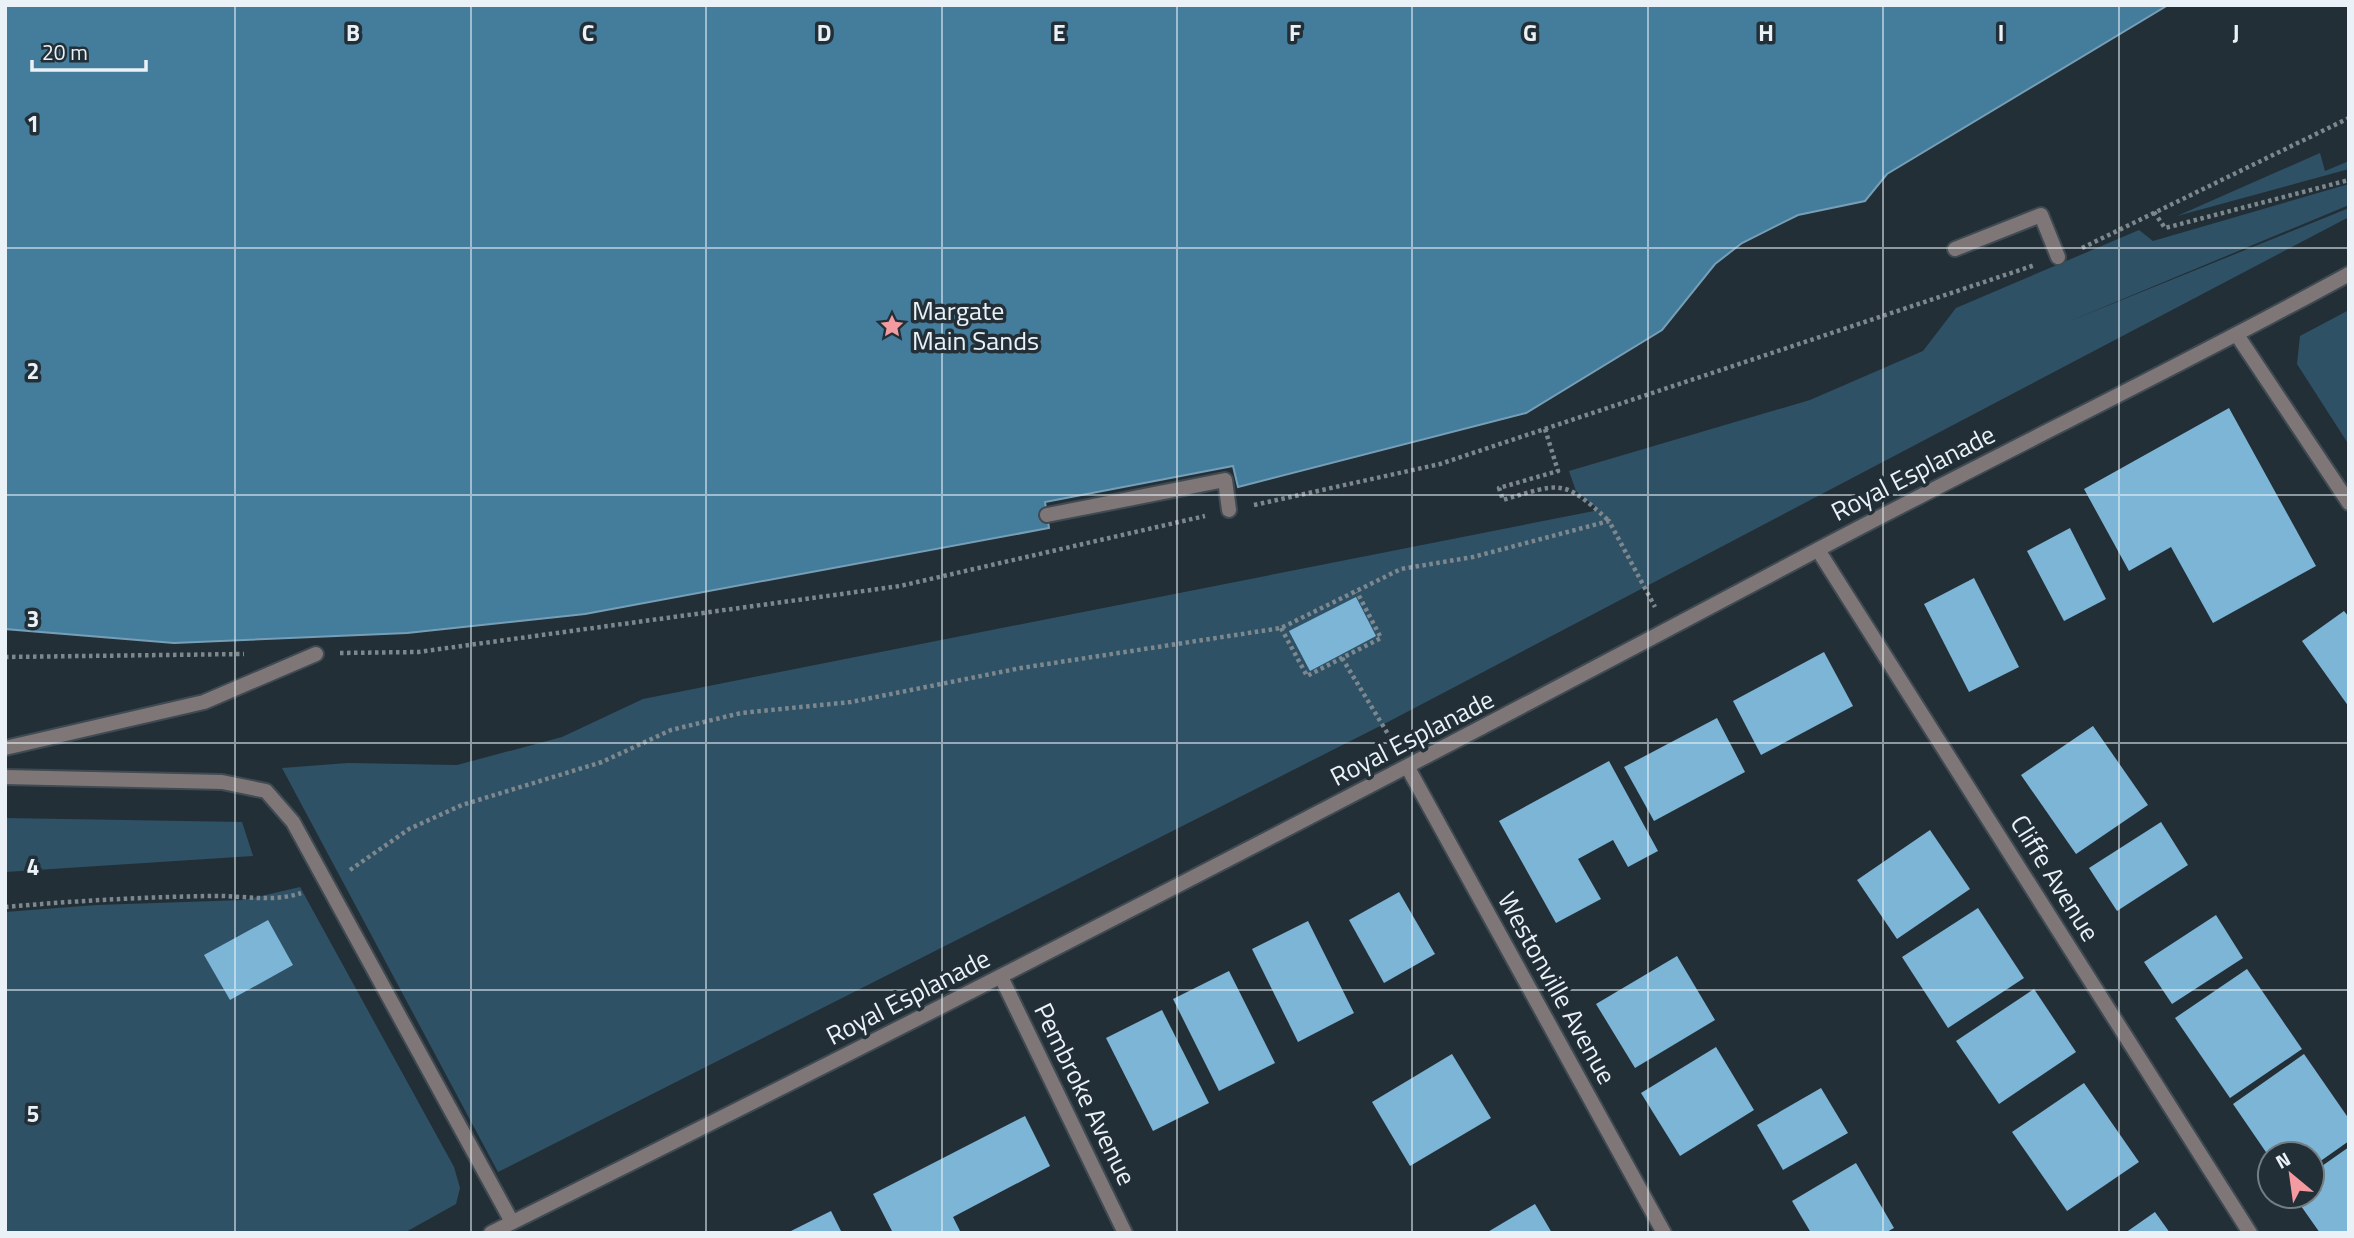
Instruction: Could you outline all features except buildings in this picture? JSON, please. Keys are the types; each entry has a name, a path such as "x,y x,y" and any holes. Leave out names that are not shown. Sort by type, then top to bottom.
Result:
{"street":[{"path":"1955,249 2041,215 2059,257"},
{"name":"Royal Esplanade","path":"491,1233 1001,977 1408,768 1669,632 1818,550 2237,335 2349,274"},
{"path":"2237,335 2349,503"},
{"path":"1047,515 1225,480 1229,510"},
{"name":"Cliffe Avenue","path":"1818,550 2250,1233"},
{"path":"5,748 204,702 316,654"},
{"name":"Westonville Avenue","path":"1408,768 1664,1233"},
{"path":"5,777 222,782 266,790 293,822 512,1222"},
{"name":"Pembroke Avenue","path":"1001,977 1125,1233"}],"path":[{"path":"2154,212 2165,228 2349,180"},
{"path":"1545,429 1558,471 1499,488 1503,500 1550,486 1576,491 1609,521 1669,632"},
{"path":"5,907 215,896 284,899 328,884 409,829 463,805 602,762 671,730 741,713 850,702 1021,668 1280,628 1401,569 1473,557 1609,521"},
{"path":"1280,628 1307,676 1381,638 1357,592"},
{"path":"1342,658 1408,768"}],"shaded area":[{"name":"Margate Main Sands","path":"5,5 2168,5 1887,174 1865,201 1798,215 1742,243 1715,264 1662,330 1526,413 1238,487 1233,466 1045,502 1049,528 585,614 407,633 174,643 5,629"},
{"path":"2320,153 2325,171 2349,161 2349,169 2177,216"},
{"path":"2349,184 2349,205 2065,323 2349,208 2349,217 1384,724 498,1172 282,768 348,763 457,765 562,737 643,699 1599,510 1576,491 1569,471 1810,400 1923,351 1956,308 2139,230 2153,241"},
{"path":"2349,310 2349,445 2297,364 2300,336"},
{"path":"5,818 242,822 253,856 5,872"},
{"path":"300,887 454,1167 460,1188 456,1204 404,1233 5,1233 5,912 97,905 244,900"}],"place":[{"name":"Margate Main Sands","path":"892,326"}]}
